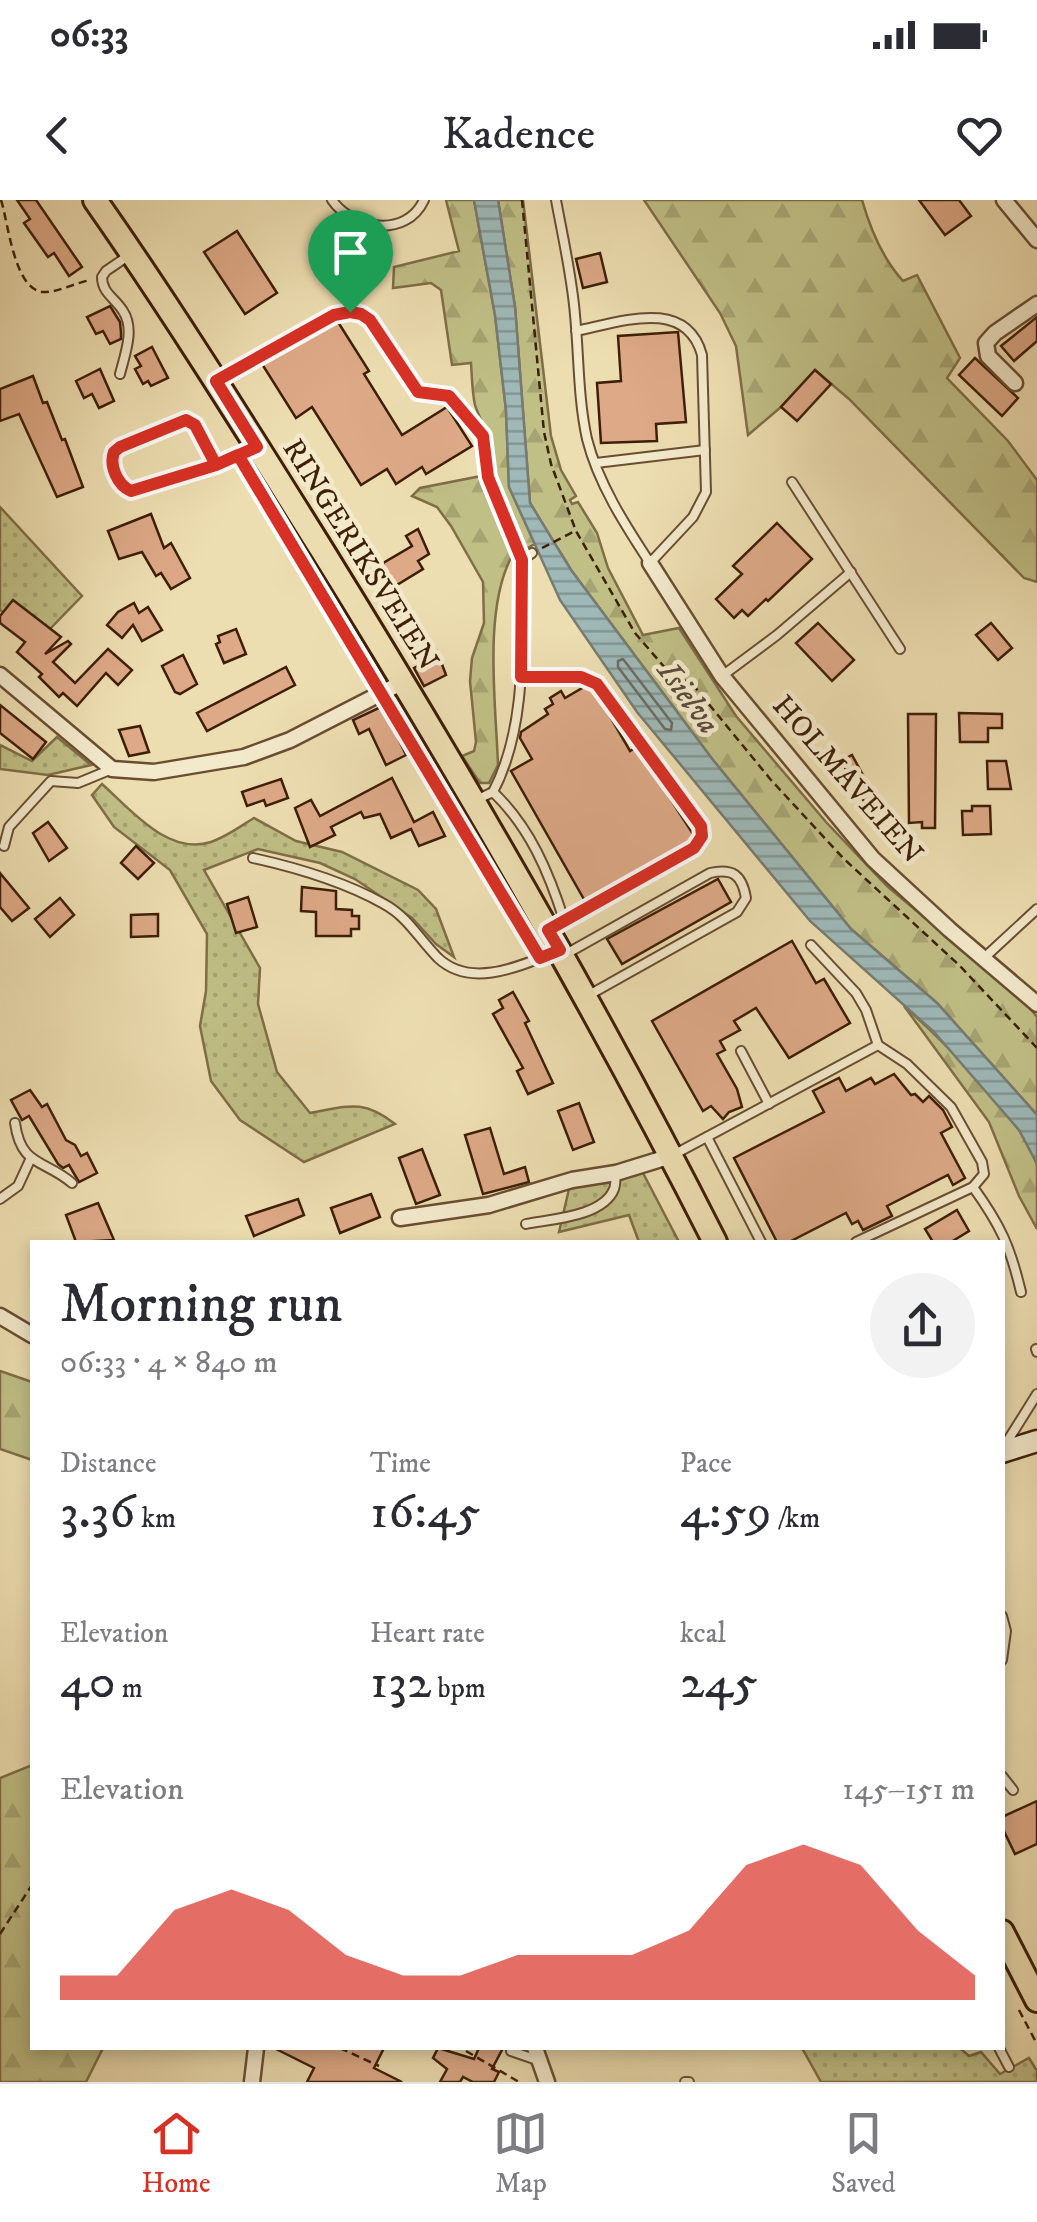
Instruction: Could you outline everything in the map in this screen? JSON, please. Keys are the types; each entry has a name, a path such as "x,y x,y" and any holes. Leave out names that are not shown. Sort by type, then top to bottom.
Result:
{"main road":[{"name":"RINGERIKSVEIEN","path":"96,200 257,447 393,687 484,796 714,1240"},
{"path":"1005,1938 1037,2000"}],"street":[{"path":"1004,200 1037,240"},
{"path":"1015,383 988,356 986,343 1037,304"},
{"name":"HOLMAVEIEN","path":"650,563 722,676 873,858 1037,1004"},
{"path":"0,675 112,769 154,772 244,757 290,740 393,687"},
{"path":"400,1218 489,1205 671,1156"},
{"path":"0,1316 30,1334"},
{"path":"1005,1449 1032,1443"},
{"path":"252,2082 256,2050"},
{"path":"538,2054 547,2082"}],"lane":[{"path":"332,200 342,215 381,227 400,222 421,207 424,200"},
{"path":"556,200 588,441 619,515 650,563 702,505 706,492 702,354 697,337 689,328 665,318 576,330"},
{"path":"120,374 128,342 125,314 102,285 102,277 132,254"},
{"path":"216,381 334,315 350,312 370,320 418,392"},
{"path":"216,465 195,425 186,420 120,447 112,457 121,486 131,491 216,465 257,447"},
{"path":"596,463 705,450"},
{"path":"792,482 900,648"},
{"path":"484,796 507,766 521,677 522,560 532,553"},
{"path":"722,676 852,572"},
{"path":"253,858 341,884 384,904 404,917 440,960 458,970 487,974 510,969 694,848 702,836 701,826 597,684 581,677 521,677"},
{"path":"4,846 9,827 51,781 78,783 112,769"},
{"path":"559,939 710,873 728,871 744,883 746,898 736,912 585,997"},
{"path":"984,958 1037,909"},
{"path":"810,945 856,993 878,1046 907,1064 951,1107 982,1162 984,1174 973,1187 860,1240"},
{"path":"671,1156 878,1046"},
{"path":"741,1051 769,1104"},
{"path":"15,1124 20,1144 30,1160 55,1170 72,1183"},
{"path":"707,1137 760,1240"},
{"path":"0,1199 18,1186 30,1160"},
{"path":"526,1224 588,1211 614,1190 616,1173"},
{"path":"973,1187 1010,1246 1021,1292"},
{"path":"1005,1445 1037,1394"},
{"path":"1005,1780 1013,1790"},
{"path":"1000,2050 1010,2066"},
{"path":"510,2051 538,2054"}],"path":[{"path":"0,200 8,220 12,255 38,292 102,277"},
{"path":"418,392 449,396 483,436 488,477 522,560"},
{"path":"268,504 393,687 471,838"},
{"path":"532,553 576,531"},
{"path":"0,1934 30,1888"},
{"path":"344,2050 378,2066"},
{"path":"466,2051 519,2082"}],"green space":[{"path":"446,200 474,200 495,315 506,410 509,487 535,544 512,556 497,603 493,658 498,765 489,783 480,783 462,756 474,751 476,742 470,681 472,658 484,623 483,582 437,507 412,496 420,488 486,475 492,449 475,405 471,363 452,365 441,290 431,283 393,288 394,267 459,251"},
{"path":"498,200 523,200 551,436 561,470 576,496 570,500 572,504 578,502 597,533 608,568 643,635 679,628 736,716 826,822 887,886 1025,1002 1037,1017 1037,1115 937,1003 851,929 713,760 571,570 530,503 515,307"},
{"path":"644,200 862,200 889,263 903,281 917,275 960,358 947,378 1008,441 1037,480 1037,582 1024,578 849,399 815,370 748,435 736,346 720,313"},
{"path":"0,507 82,596 45,634 0,610"},
{"path":"57,737 91,765 48,775 0,769 0,745 32,761"},
{"path":"102,784 151,828 180,842 211,842 254,818 296,841 342,852 418,890 436,909 454,957 412,918 355,879 320,863 258,849 204,870 260,968 258,1004 277,1072 310,1113 355,1106 374,1111 395,1124 304,1162 240,1120 211,1081 200,1026 206,991 207,934 170,870 114,827 92,795"},
{"path":"904,1006 980,1082 1031,1149 1037,1166 1037,1229 989,1122"},
{"path":"643,1173 678,1240 638,1240 629,1215 559,1232 569,1189"},
{"path":"0,1371 30,1381 30,1459 0,1449"},
{"path":"30,1766 30,2050 102,2050 86,2082 0,2082 0,1778"},
{"path":"803,2050 962,2050 969,2056 981,2052 1000,2074 1029,2058 1037,2071 1037,2082 821,2082"}],"water":[{"path":"474,200 498,200 515,307 530,503 571,570 713,760 851,929 937,1003 1037,1115 1037,1164 1019,1130 934,1032 810,921 637,712 560,600 509,487 506,410 495,315"}],"building":[{"path":"17,200 36,200 82,267 69,276 54,253 48,257 24,223 30,219"},
{"path":"919,200 959,200 971,216 945,235"},
{"path":"237,231 277,293 245,314 204,252"},
{"path":"600,253 607,282 583,288 576,259"},
{"path":"110,306 120,322 121,339 110,344 103,331 96,334 87,317"},
{"path":"1037,317 1037,341 1014,361 1001,346"},
{"path":"338,322 369,371 364,374 402,435 447,407 472,446 426,474 422,467 396,484 387,469 361,485 312,407 296,418 262,364"},
{"path":"678,332 686,422 656,424 657,441 601,443 597,383 621,381 618,336"},
{"path":"152,347 168,378 151,386 148,381 143,384 135,369 141,366 135,356"},
{"path":"975,358 1018,398 1002,416 959,375"},
{"path":"100,369 114,401 99,408 92,394 84,398 76,381"},
{"path":"815,370 831,384 797,421 781,407"},
{"path":"33,376 43,403 47,402 62,440 65,439 83,487 57,497 19,414 0,421 0,389"},
{"path":"151,514 164,548 171,543 190,578 171,589 161,573 156,576 142,552 119,559 108,531"},
{"path":"777,523 812,559 768,601 748,616 742,610 734,618 716,599 742,574 733,566"},
{"path":"418,529 429,554 418,561 423,569 387,591 373,569 412,546 406,536"},
{"path":"13,600 61,637 45,654 68,641 71,644 53,662 75,683 108,649 132,670 118,685 106,673 77,706 63,693 59,697 39,677 42,674 17,652 25,642 0,623 0,616"},
{"path":"134,603 139,613 148,607 162,630 142,641 133,625 122,638 107,625 118,612"},
{"path":"818,623 854,660 832,681 796,643"},
{"path":"991,623 1012,648 998,660 976,635"},
{"path":"236,629 246,654 224,663 216,644 220,642 218,636"},
{"path":"437,651 446,675 424,686 414,668 423,663 421,659"},
{"path":"183,655 197,684 180,694 175,692 162,666"},
{"path":"286,667 295,685 207,731 197,713"},
{"path":"584,687 593,691 604,706 630,751 637,747 693,834 689,842 585,901 511,771 532,759 520,738 521,732 548,714 545,709 553,704 550,698 561,691 565,698"},
{"path":"0,705 46,742 33,759 0,733"},
{"path":"383,706 406,755 386,765 369,729 359,734 353,720"},
{"path":"959,713 1002,714 1002,728 988,728 988,742 960,742"},
{"path":"908,714 936,714 935,828 922,828 922,822 909,823"},
{"path":"140,726 149,752 129,756 119,730"},
{"path":"852,755 875,797 865,803 841,761"},
{"path":"987,761 1006,761 1011,789 988,789"},
{"path":"392,778 414,822 433,812 445,836 419,846 411,829 391,838 380,814 364,818 361,812 331,827 335,835 310,847 295,808 311,800 320,816"},
{"path":"281,779 288,798 266,806 264,800 247,806 242,792"},
{"path":"972,806 990,806 991,834 963,835 962,811 972,811"},
{"path":"48,822 67,848 49,861 33,833"},
{"path":"136,846 154,863 138,879 121,863"},
{"path":"0,873 29,908 12,921 0,907"},
{"path":"718,879 731,902 622,964 607,939"},
{"path":"302,887 336,891 336,909 352,910 352,916 359,916 359,929 351,929 351,936 316,936 316,912 301,911"},
{"path":"248,897 257,927 236,933 227,904"},
{"path":"60,898 74,915 50,937 35,919"},
{"path":"158,914 158,936 131,937 131,915"},
{"path":"792,941 816,983 824,979 850,1023 789,1058 756,1008 734,1021 740,1030 720,1041 725,1050 717,1054 737,1089 742,1107 723,1119 711,1106 703,1111 652,1021"},
{"path":"513,992 553,1083 528,1094 517,1071 523,1068 493,1014 503,1008 499,1000"},
{"path":"894,1074 911,1095 923,1102 929,1096 943,1110 952,1127 941,1133 965,1178 953,1185 948,1175 887,1206 892,1216 863,1230 858,1221 852,1224 846,1213 793,1240 776,1240 734,1158 824,1112 813,1091 839,1078 846,1091 871,1078 875,1084"},
{"path":"30,1090 42,1107 47,1104 66,1140 75,1145 81,1156 87,1153 97,1173 79,1182 69,1165 63,1168 58,1164 29,1116 22,1120 11,1100"},
{"path":"579,1103 594,1142 573,1150 558,1111"},
{"path":"490,1128 504,1174 525,1167 529,1182 483,1194 465,1135"},
{"path":"422,1149 440,1195 416,1204 399,1158"},
{"path":"371,1194 380,1217 340,1233 331,1208"},
{"path":"298,1199 304,1215 254,1236 246,1216"},
{"path":"98,1203 114,1240 75,1240 66,1215"},
{"path":"957,1210 969,1231 954,1240 932,1240 925,1229"},
{"path":"1037,1801 1037,1844 1015,1854 1005,1833 1005,1816"},
{"path":"278,2050 383,2050 374,2068 402,2082 307,2082 314,2068"},
{"path":"437,2050 474,2059 478,2050 502,2050 492,2069 499,2072 494,2082 473,2082 463,2077 460,2082 440,2082 447,2069 433,2058"}],"route":[{"path":"350,312 334,315 216,381 257,447 216,465 131,491 121,486 112,463 114,452 120,447 186,420 195,425 216,465 238,455 383,692 540,958 560,950 548,930 694,848 700,843 701,826 597,684 581,677 521,677 522,560 488,477 483,436 449,396 418,392 370,320 350,312"}],"water label":[{"name":"Isielva","path":"688,698"}]}
